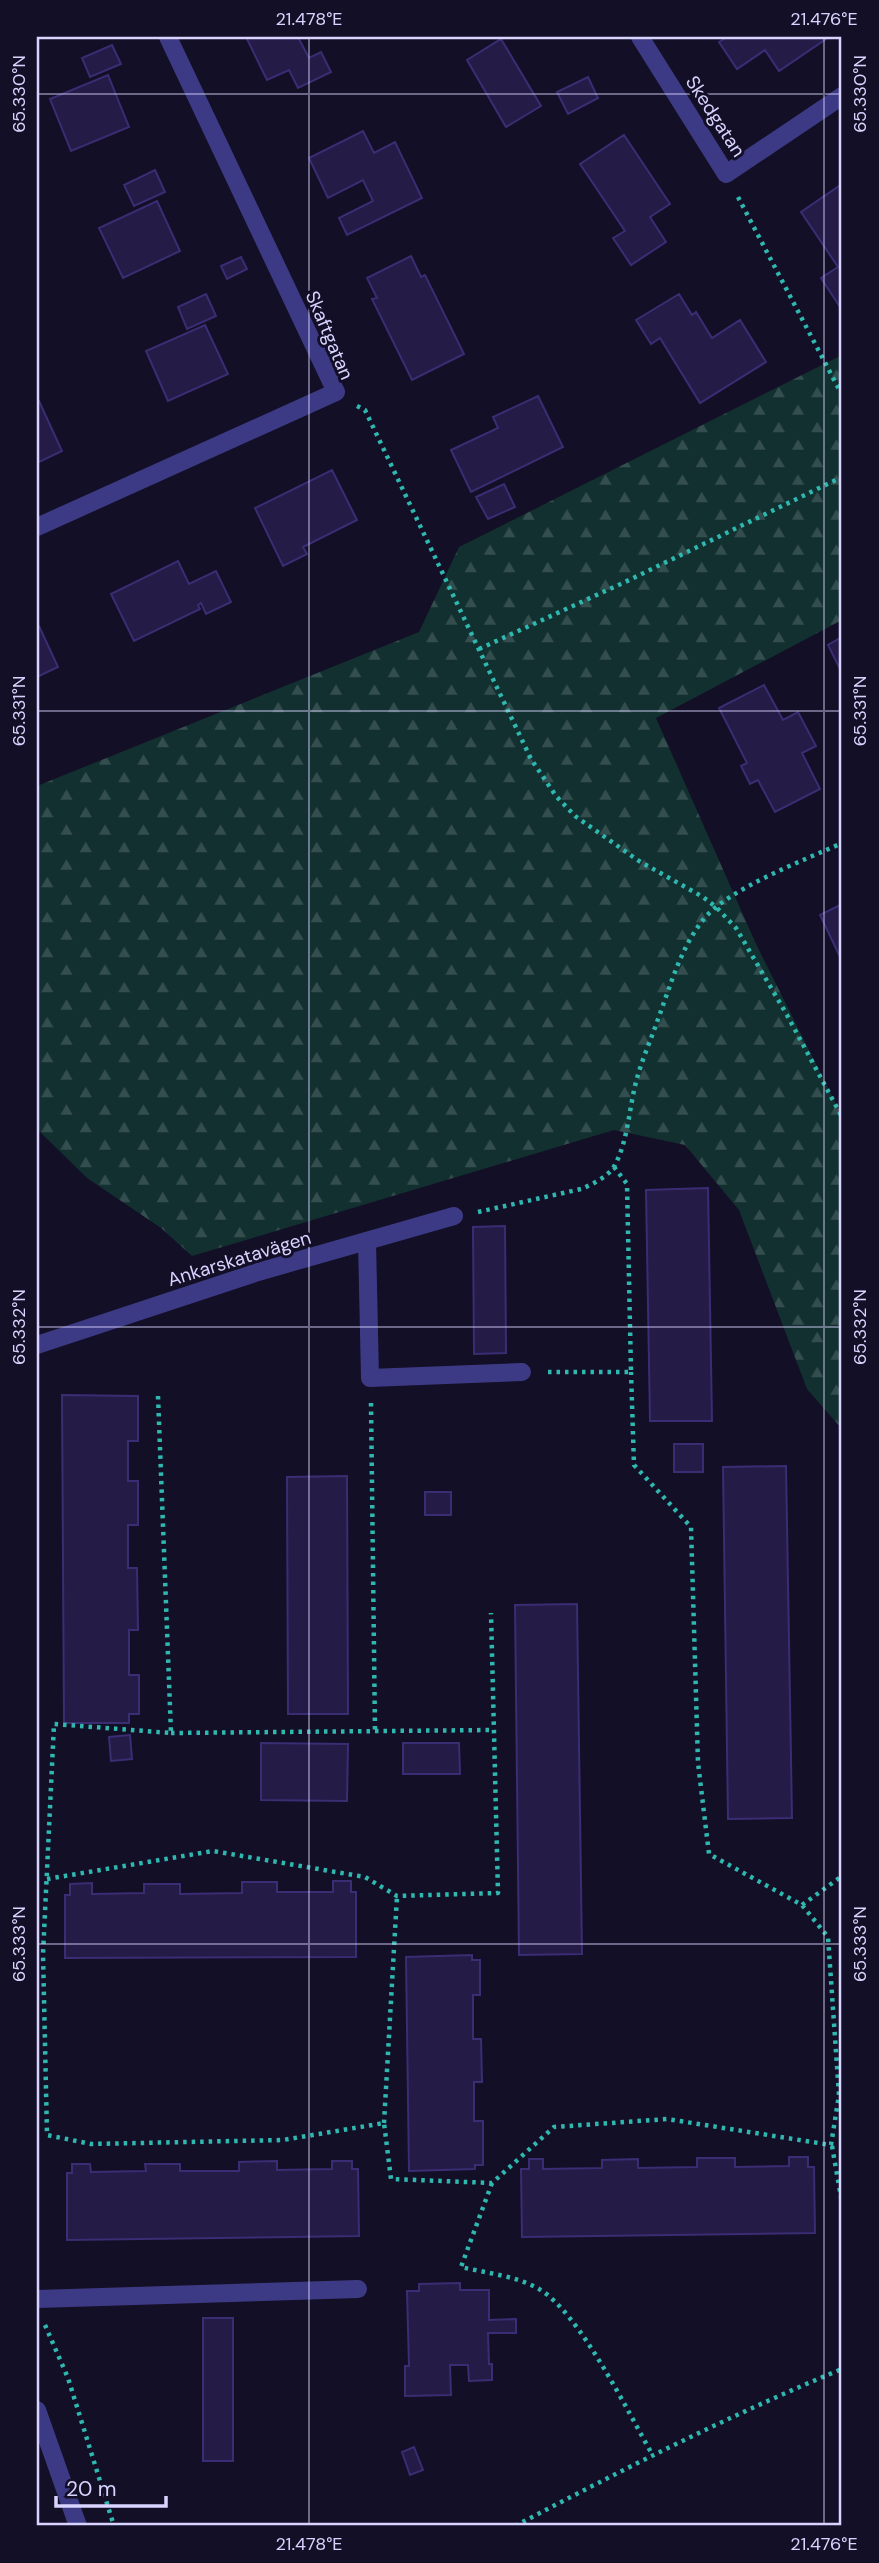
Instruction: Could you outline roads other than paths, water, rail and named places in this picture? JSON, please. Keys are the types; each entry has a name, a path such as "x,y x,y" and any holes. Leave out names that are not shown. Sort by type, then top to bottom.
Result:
{"street":[{"name":"Skaftgatan","path":"37,527 335,392 168,37"},
{"name":"Skedgatan","path":"640,37 726,174 842,96"},
{"name":"Ankarskatavägen","path":"37,1345 258,1272 454,1216"},
{"path":"367,1241 370,1378 522,1372"},
{"path":"37,2299 358,2289"},
{"path":"37,2410 78,2526"}]}
